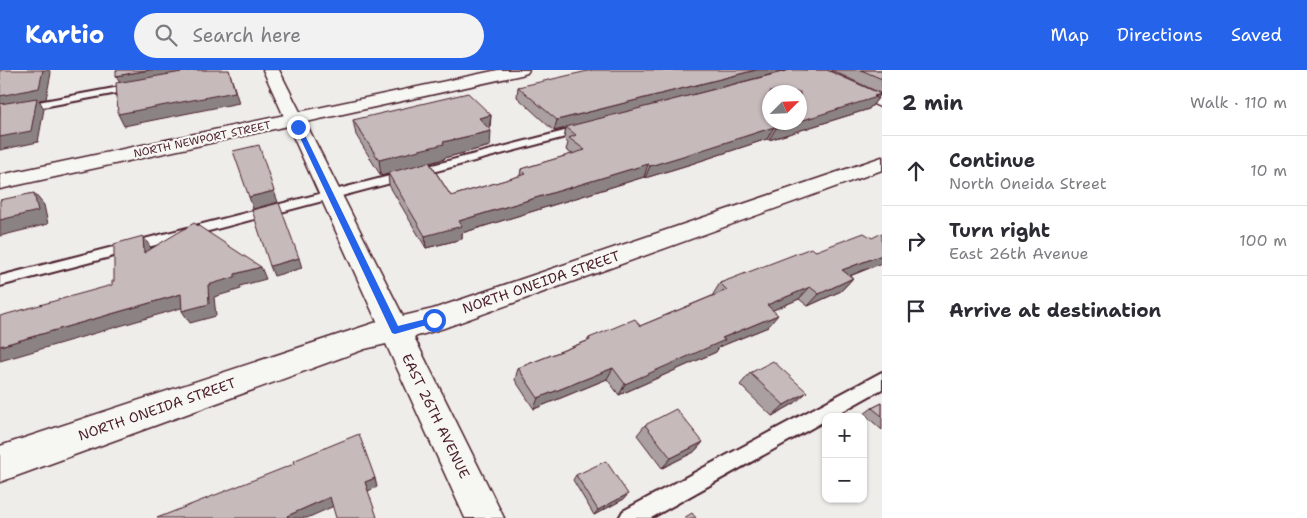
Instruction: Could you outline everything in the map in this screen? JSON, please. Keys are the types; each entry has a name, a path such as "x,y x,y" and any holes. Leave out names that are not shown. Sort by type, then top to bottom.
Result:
{"street":[{"name":"EAST 26TH AVENUE","path":"270,70 485,518"},
{"name":"NORTH NEWPORT STREET","path":"0,182 521,70"},
{"path":"807,71 882,103"},
{"name":"NORTH ONEIDA STREET","path":"0,464 362,338 434,320 882,163"}],"lane":[{"path":"0,112 146,86"},
{"path":"0,281 597,125"},
{"path":"630,518 882,380"}],"building":[{"path":"0,70 43,70 39,88 0,96"},
{"path":"116,70 149,70 116,76"},
{"path":"194,70 229,70 235,92 118,114 116,83"},
{"path":"592,70 756,70 557,120 518,87"},
{"path":"790,70 827,70 881,94 874,96 877,97 807,119 807,85 762,85 762,130 765,130 650,166 648,164 459,221 462,226 425,236 388,173 429,162 451,196 526,174 521,169 585,150 569,138 576,135 566,127"},
{"path":"861,70 882,70 882,79"},
{"path":"468,93 491,115 479,118 491,131 379,160 353,120"},
{"path":"37,98 31,131 0,137 0,104"},
{"path":"259,145 274,191 249,197 233,151"},
{"path":"34,193 38,211 0,220 0,200"},
{"path":"279,203 299,258 270,266 252,210"},
{"path":"194,223 261,267 235,274 235,277 208,285 209,304 182,311 181,294 0,346 0,316 112,285 112,281 114,281 114,244 143,236 144,253"},
{"path":"864,233 872,238 882,233 882,255 842,270 853,278 819,294 810,287 767,305 778,315 722,338 725,340 625,384 613,368 538,398 518,368 590,340 589,338 635,319 640,326 727,290 720,283 811,248 816,251"},
{"path":"773,361 807,392 784,405 750,373"},
{"path":"882,403 882,416 872,408"},
{"path":"676,409 703,442 671,458 645,425"},
{"path":"359,434 375,478 365,482 377,517 336,518 330,497 287,516 288,518 157,518 294,464 293,461"},
{"path":"606,461 628,494 598,510 576,475"},
{"path":"692,513 696,518 684,518"}],"route":[{"path":"298,127 395,330 434,320"}]}
